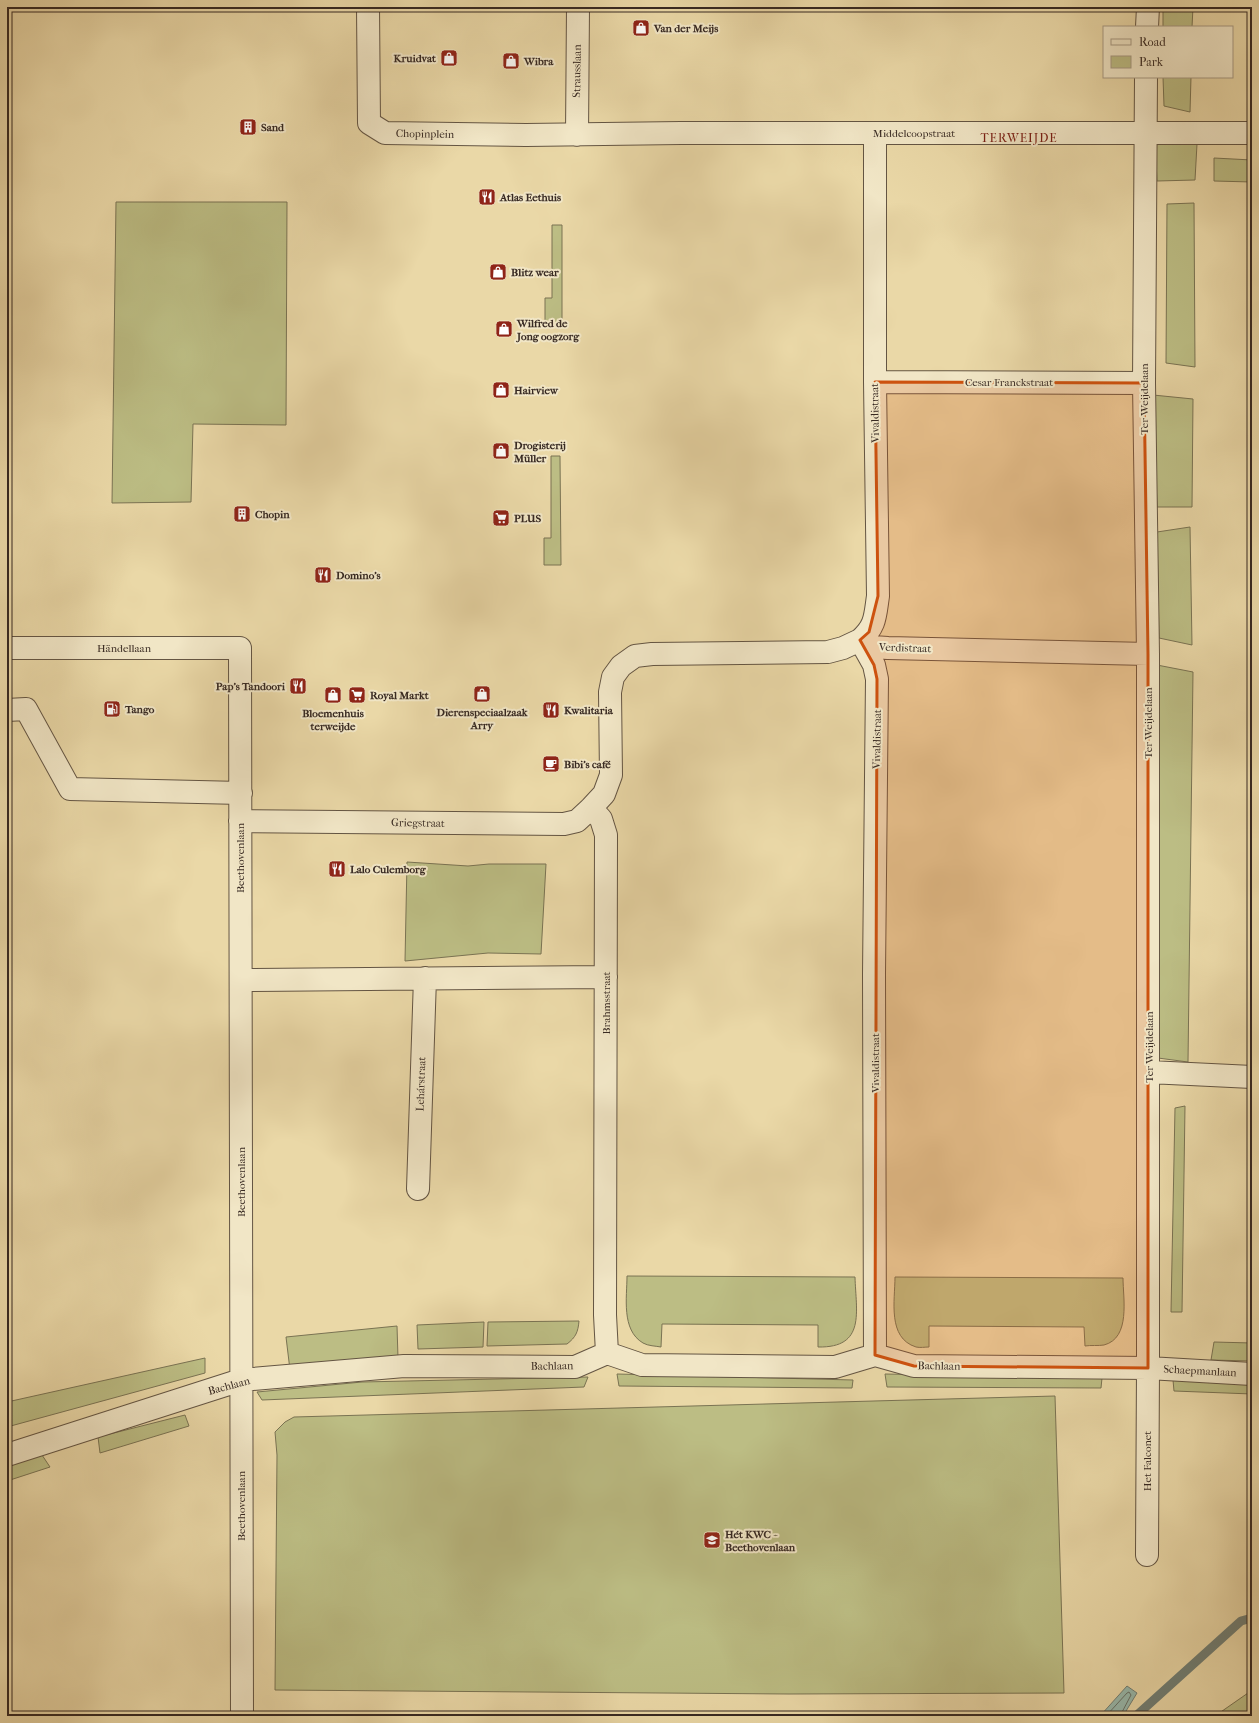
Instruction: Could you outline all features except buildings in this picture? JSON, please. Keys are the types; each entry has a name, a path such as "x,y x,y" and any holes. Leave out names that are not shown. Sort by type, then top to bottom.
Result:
{"street":[{"name":"Chopinplein","path":"368,7 369,123 385,133 577,135"},
{"name":"Strausslaan","path":"577,135 578,7"},
{"path":"1147,26 1148,7"},
{"name":"Ter Weijdelaan","path":"1146,78 1144,382 1148,654 1148,1368"},
{"name":"Middelcoopstraat","path":"577,135 1146,132 1252,133"},
{"name":"Vivaldistraat","path":"875,133 875,382 878,596 875,616 869,632 860,640 874,664 877,680 874,974 875,1355"},
{"name":"Cesar Franckstraat","path":"875,382 1144,382"},
{"path":"591,808 604,794 611,775 610,692 613,677 621,666 635,656 652,654 828,652 843,648 860,640"},
{"name":"Verdistraat","path":"860,640 872,647 888,648 1148,654"},
{"name":"Händellaan","path":"7,648 240,648"},
{"name":"Beethovenlaan","path":"240,648 242,1716"},
{"path":"7,710 26,709 70,789 241,793"},
{"name":"Griegstraat","path":"240,821 564,824 577,820 591,808"},
{"name":"Brahmsstraat","path":"591,808 601,819 606,835 605,1314 607,1353"},
{"path":"241,980 606,976"},
{"name":"Lehárstraat","path":"418,1189 424,978"},
{"path":"1149,1072 1252,1077"},
{"path":"607,1353 642,1366 835,1367 875,1355"},
{"name":"Bachlaan","path":"7,1455 241,1380 404,1366 575,1367 607,1353"},
{"name":"Bachlaan","path":"875,1355 914,1366 1148,1368"},
{"name":"Schaepmanlaan","path":"1148,1368 1252,1374"},
{"name":"Het Falconet","path":"1147,1555 1148,1368"}],"highlighted area":[{"path":"875,382 1144,383 1148,654 1148,1368 914,1366 875,1355 877,679 874,665 860,640 869,632 878,596"}],"green space":[{"path":"1163,7 1193,7 1192,26 1163,26"},
{"path":"1163,78 1191,78 1190,112 1164,106"},
{"path":"1155,140 1197,144 1195,180 1157,181"},
{"path":"1214,158 1252,160 1252,182 1214,181"},
{"path":"116,202 287,202 286,425 193,424 191,502 112,503"},
{"path":"1194,203 1195,367 1166,363 1167,204"},
{"path":"552,225 562,225 562,324 545,324 545,298 552,298"},
{"path":"1153,395 1193,399 1192,507 1157,507"},
{"path":"551,456 560,456 561,565 544,565 544,538 551,538"},
{"path":"1190,527 1192,645 1159,638 1157,532"},
{"path":"1157,665 1193,672 1188,1062 1158,1058"},
{"path":"407,862 468,866 489,864 546,864 541,954 488,953 405,961"},
{"path":"1185,1106 1182,1312 1171,1312 1175,1108"},
{"path":"627,1276 855,1277 855,1326 851,1335 844,1341 833,1346 818,1347 818,1325 662,1324 661,1347 650,1345 643,1343 636,1337 628,1322 626,1303"},
{"path":"895,1277 1123,1278 1124,1316 1122,1326 1118,1334 1113,1341 1104,1345 1085,1346 1084,1327 929,1326 929,1347 916,1347 900,1336 897,1327 894,1307"},
{"path":"579,1321 576,1334 567,1344 487,1346 488,1322"},
{"path":"484,1322 483,1347 418,1349 417,1325"},
{"path":"397,1326 398,1358 290,1370 286,1337"},
{"path":"1214,1342 1252,1343 1252,1361 1211,1360"},
{"path":"205,1358 205,1373 7,1427 7,1402"},
{"path":"617,1374 853,1380 852,1388 619,1386"},
{"path":"885,1374 1102,1378 1101,1388 887,1387"},
{"path":"588,1377 584,1387 262,1400 257,1392 362,1382"},
{"path":"1173,1380 1252,1384 1252,1394 1174,1391"},
{"name":"Hét KWC - Beethovenlaan","path":"1055,1396 1064,1693 789,1694 275,1690 277,1455 275,1432 285,1422 294,1417"},
{"path":"185,1415 189,1426 100,1453 98,1437"},
{"path":"42,1455 50,1467 7,1481 7,1466"},
{"path":"1252,1691 1252,1716 1215,1716 1248,1693"}],"water":[{"path":"1127,1686 1137,1693 1123,1716 1100,1716"}],"waterway":[{"path":"1137,1715 1241,1621 1252,1618"}],"place":[{"name":"Van der Meijs","path":"641,28"},
{"name":"Kruidvat","path":"449,58"},
{"name":"Wibra","path":"511,61"},
{"name":"Sand","path":"248,127"},
{"name":"Atlas Eethuis","path":"487,197"},
{"name":"Blitz wear","path":"498,272"},
{"name":"Wilfred de Jong oogzorg","path":"504,329"},
{"name":"Hairview","path":"501,390"},
{"name":"Drogisterij Müller","path":"501,451"},
{"name":"Chopin","path":"242,514"},
{"name":"PLUS","path":"501,518"},
{"name":"Domino's","path":"323,575"},
{"name":"Pap's Tandoori","path":"298,686"},
{"name":"Dierenspeciaalzaak Arry","path":"482,694"},
{"name":"Bloemenhuis terweijde","path":"333,695"},
{"name":"Royal Markt","path":"357,695"},
{"name":"Tango","path":"112,709"},
{"name":"Kwalitaria","path":"551,710"},
{"name":"Bibi's café","path":"551,764"},
{"name":"Lalo Culemborg","path":"337,869"},
{"name":"Hét KWC - Beethovenlaan","path":"712,1540"}],"district":[{"name":"TERWEIJDE","path":"1019,138"}]}
